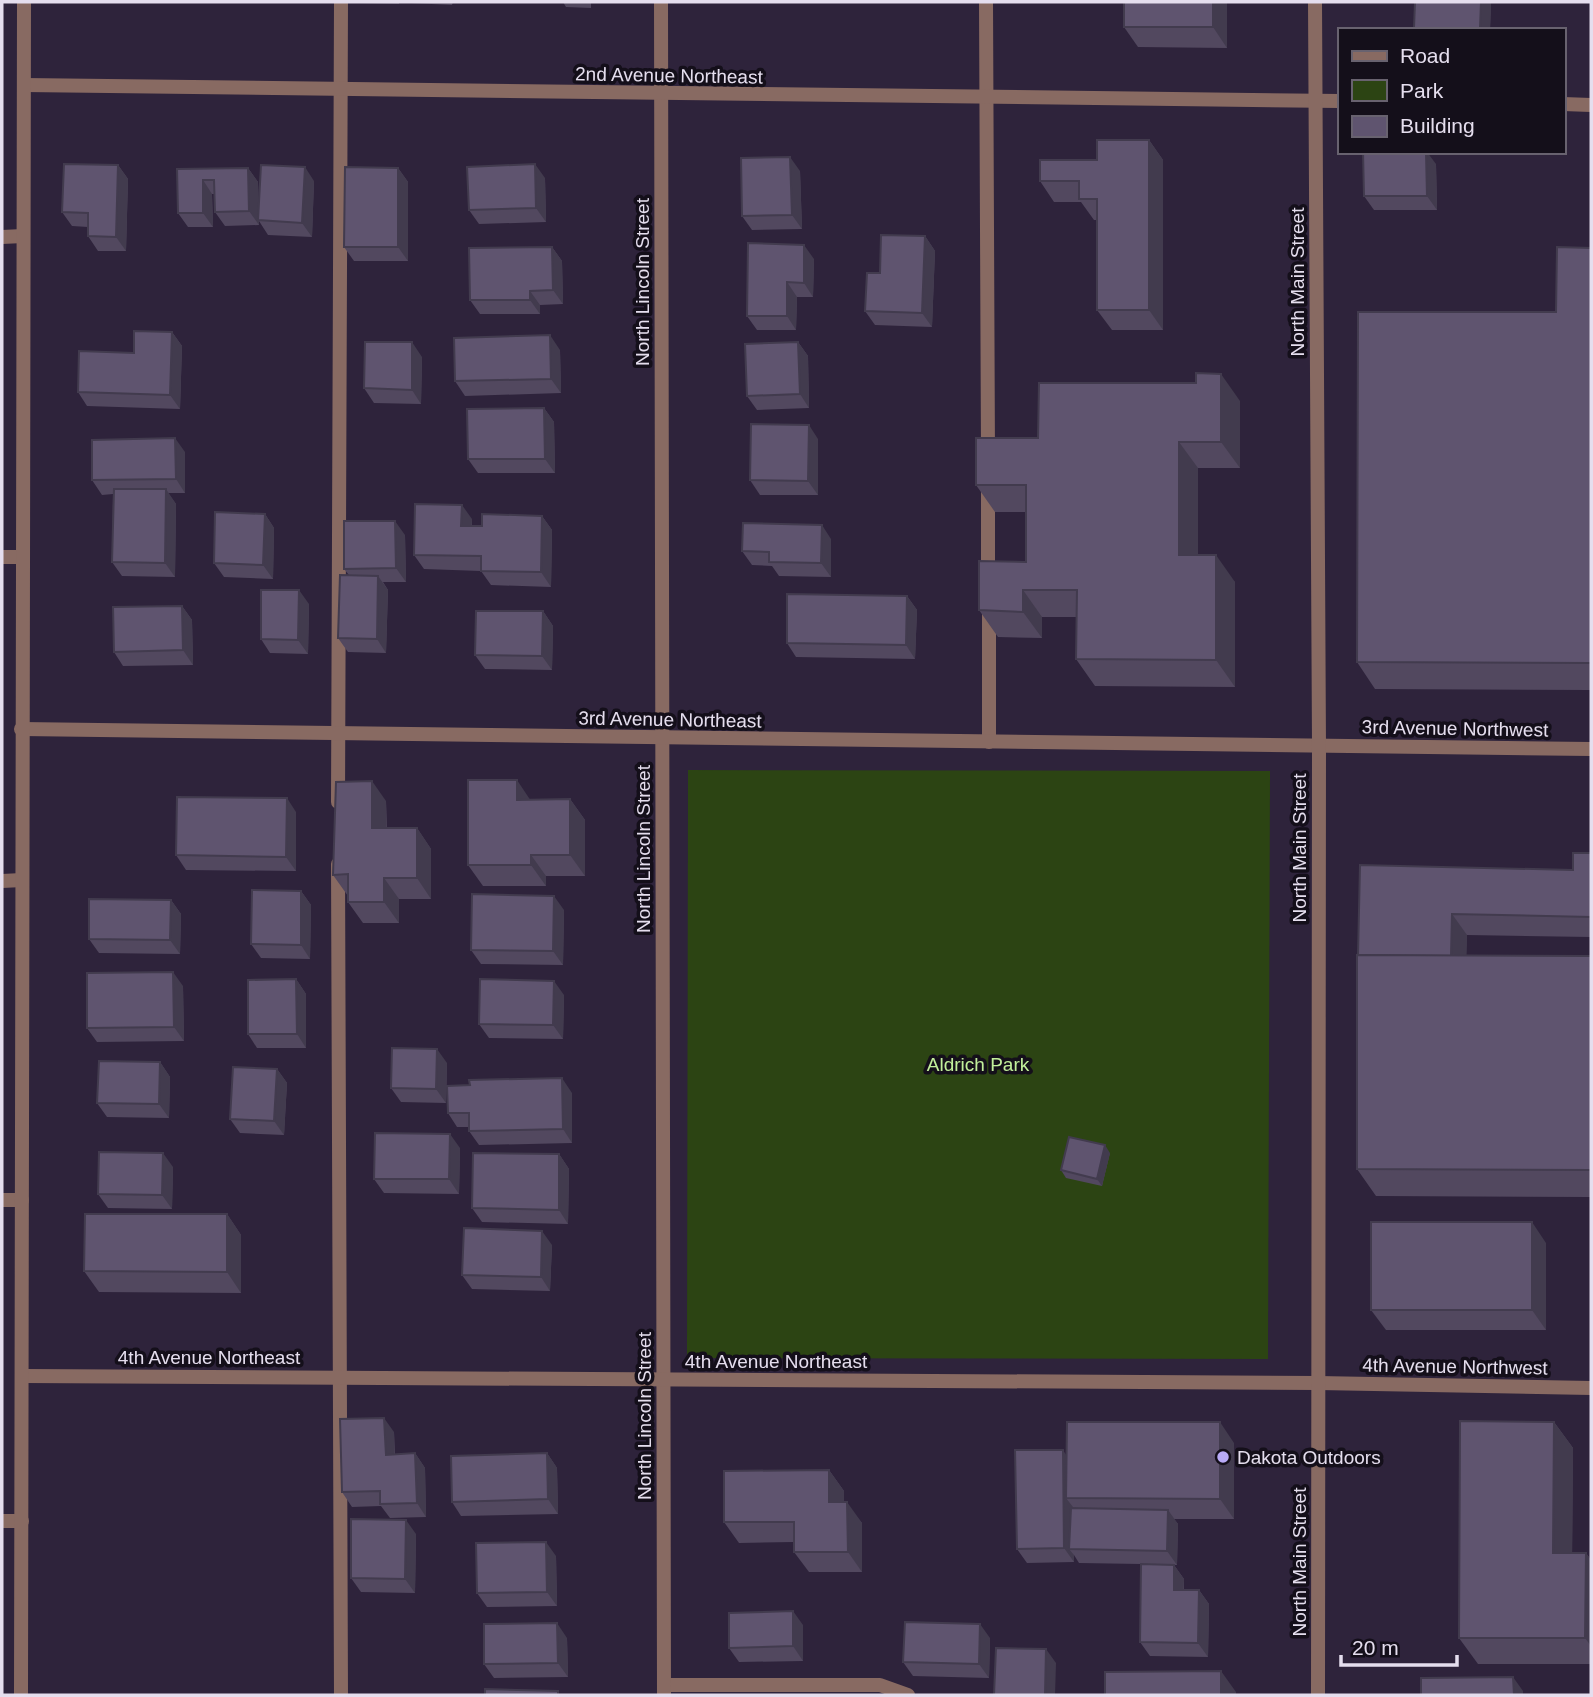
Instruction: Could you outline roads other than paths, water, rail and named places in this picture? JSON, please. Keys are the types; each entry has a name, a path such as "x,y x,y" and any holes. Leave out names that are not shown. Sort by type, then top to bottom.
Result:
{"street":[{"path":"22,1695 21,556 24,2"},
{"path":"338,818 341,2"},
{"name":"North Lincoln Street","path":"661,2 664,1690"},
{"path":"986,2 989,743"},
{"name":"North Main Street","path":"1315,2 1319,746 1318,1695"},
{"name":"2nd Avenue Northeast","path":"24,85 660,95 1338,101"},
{"path":"1565,104 1591,105"},
{"path":"2,237 23,236"},
{"path":"2,557 21,556"},
{"name":"3rd Avenue Northeast","path":"21,729 1319,746"},
{"name":"3rd Avenue Northwest","path":"1319,746 1591,749"},
{"path":"338,846 341,1695"},
{"path":"2,881 22,880"},
{"path":"2,1200 22,1200"},
{"name":"4th Avenue Northeast","path":"23,1376 1318,1383"},
{"name":"4th Avenue Northwest","path":"1318,1383 1591,1388"},
{"path":"2,1521 22,1521"},
{"path":"664,1690 880,1685 908,1695"}],"place":[{"name":"Dakota Outdoors","path":"1223,1457"}],"park label":[{"name":"Aldrich Park","path":"978,1064"}]}
